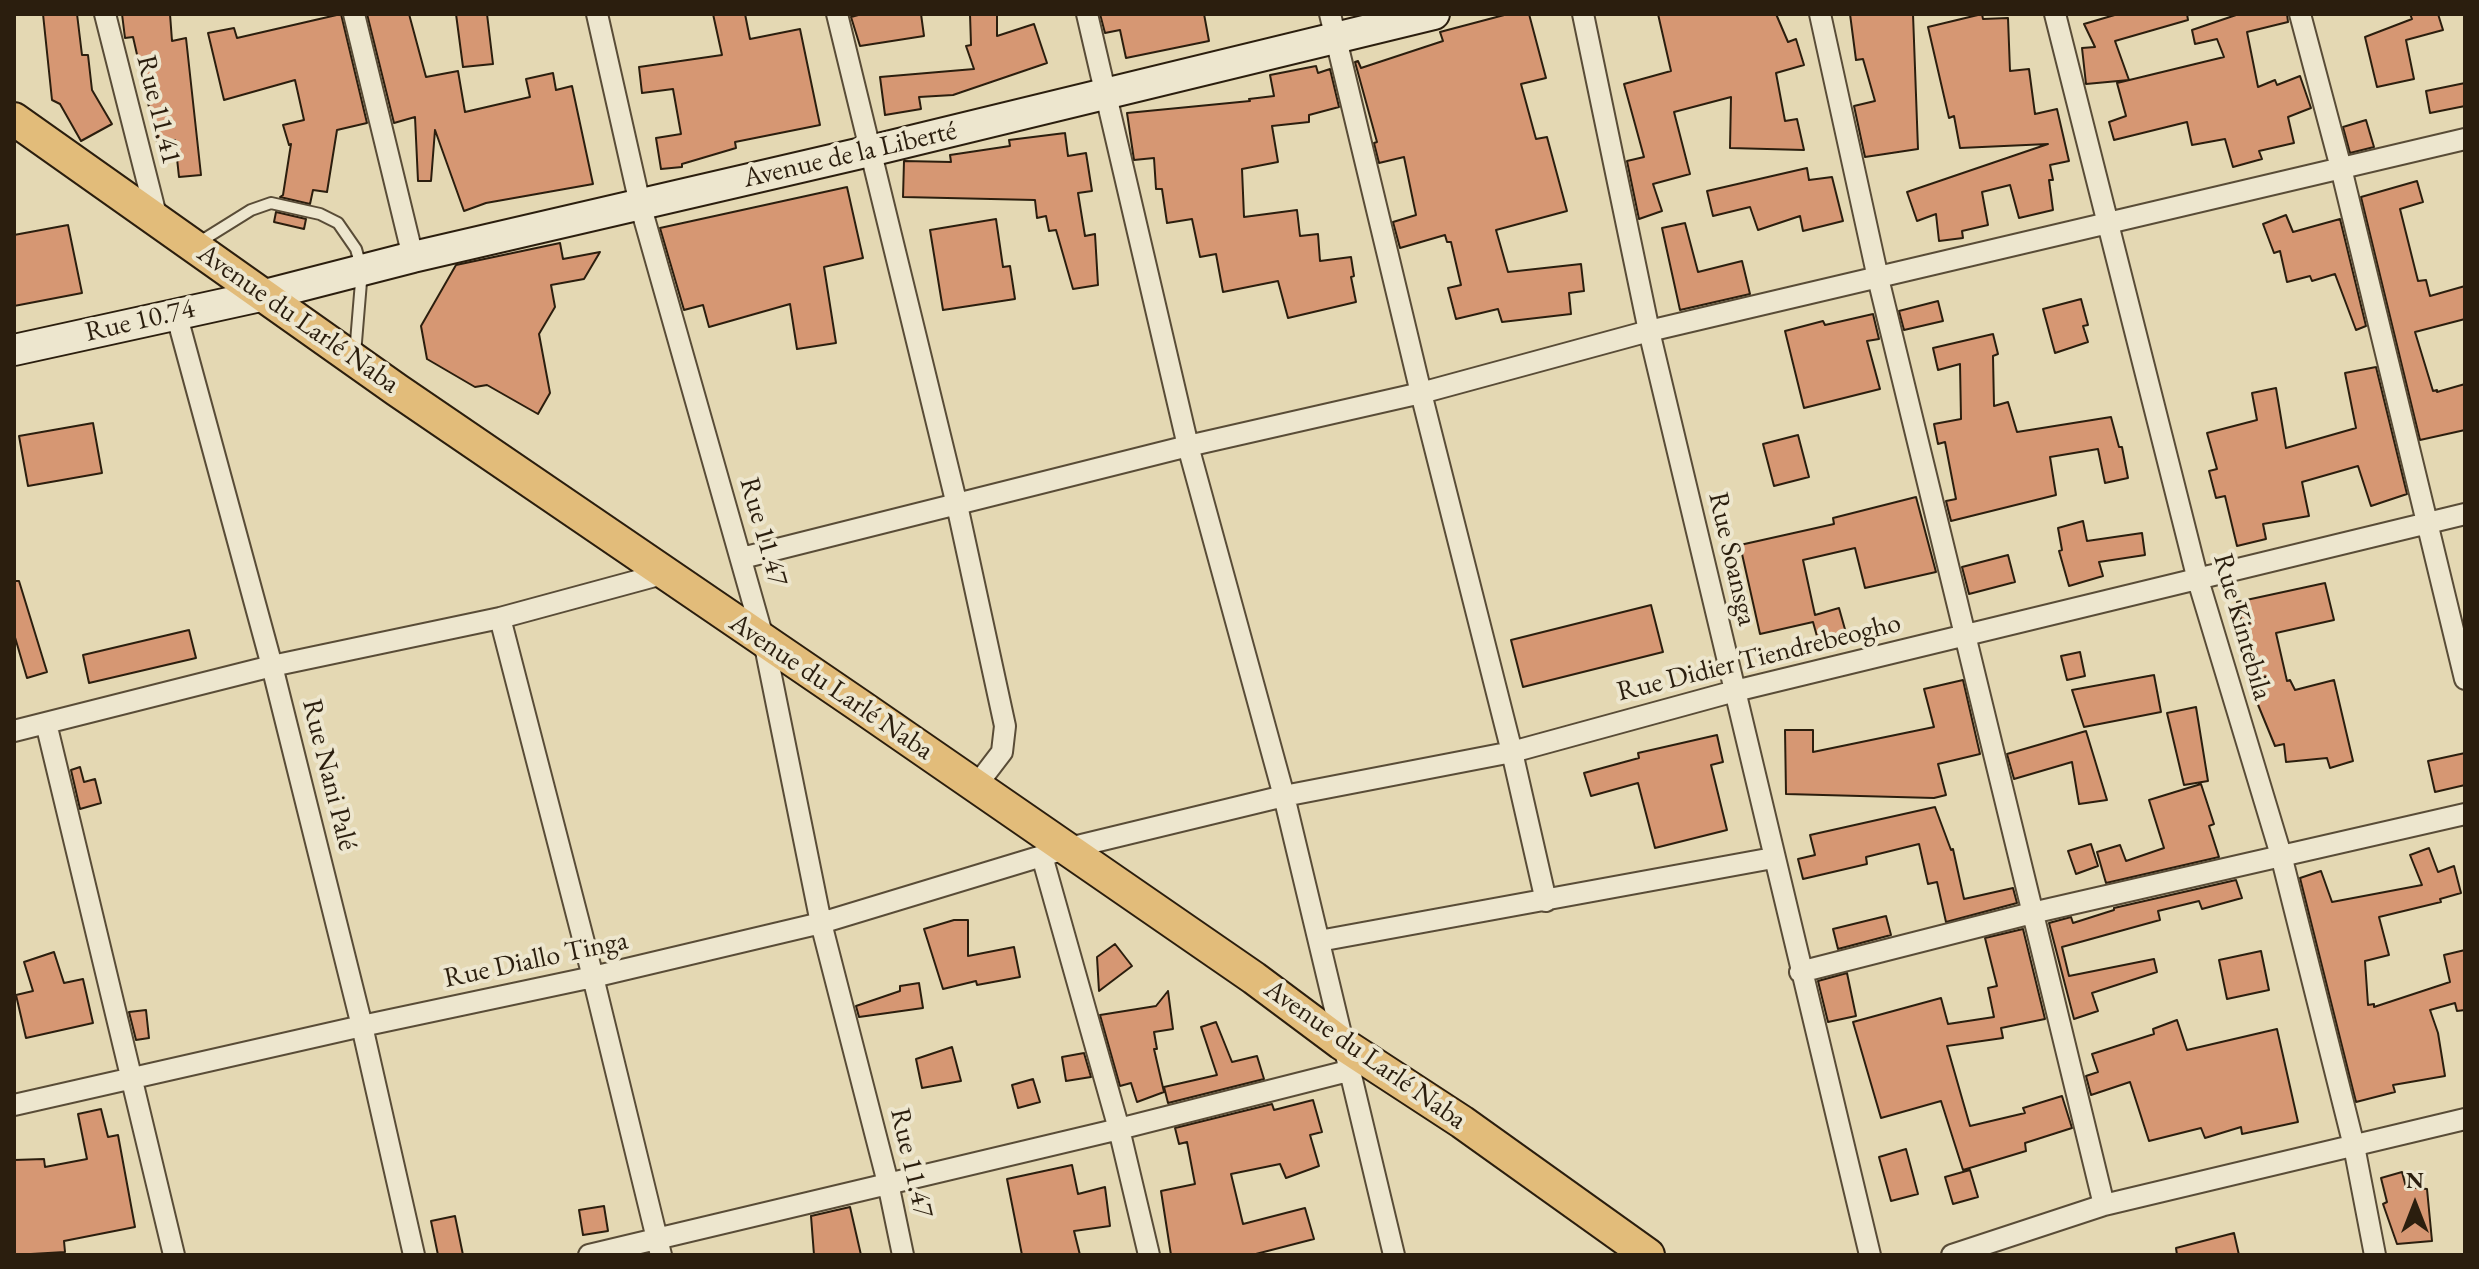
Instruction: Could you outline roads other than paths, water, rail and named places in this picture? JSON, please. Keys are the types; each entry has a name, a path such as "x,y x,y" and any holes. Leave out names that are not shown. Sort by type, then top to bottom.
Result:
{"main road":[{"name":"Avenue de la Liberté","path":"265,295 413,257 1107,94 1334,26 1434,14"},
{"name":"Avenue du Larlé Naba","path":"14,119 354,360 976,786 1054,853 1254,978 1345,1057 1462,1122 1648,1255"},
{"name":"Rue 10.74","path":"14,350 265,295"}],"street":[{"name":"Rue 11.41","path":"105,14 157,219"},
{"path":"354,14 413,257"},
{"name":"Rue 11.47","path":"597,14 640,204 764,641 821,923 888,1183 903,1255"},
{"path":"837,14 957,505 1005,726 1002,752 976,786"},
{"path":"1087,14 1188,446 1284,796 1394,1255"},
{"name":"Rue Soansga","path":"1583,14 1649,331 1870,1255"},
{"path":"1820,14 1878,278 2104,1205"},
{"name":"Rue Kintebila","path":"2055,14 2198,580 2281,855 2354,1146 2375,1255"},
{"path":"2300,14 2341,168 2465,679"},
{"path":"1334,26 1546,901"},
{"path":"742,558 1188,446 1421,393 1649,331 2465,139"},
{"name":"Rue Nani Palé","path":"176,313 272,666 362,1026 414,1255"},
{"name":"Rue Didier Tiendrebeogho","path":"1054,853 1284,796 1512,752 1735,691 2465,514"},
{"path":"14,731 272,666 500,618 666,573"},
{"path":"500,618 659,1247"},
{"path":"46,723 174,1255"},
{"path":"1800,972 2032,913 2465,814"},
{"path":"1054,853 1149,1255"},
{"name":"Rue Diallo Tinga","path":"14,1105 593,977 821,923 1054,853"},
{"path":"1319,941 1773,858"},
{"path":"589,1255 659,1247 888,1183 1119,1129 1345,1057"},
{"path":"1952,1255 2104,1205 2465,1119"}],"lane":[{"path":"194,245 251,210 271,203 320,214 338,223 356,249 362,270 354,360"}]}
